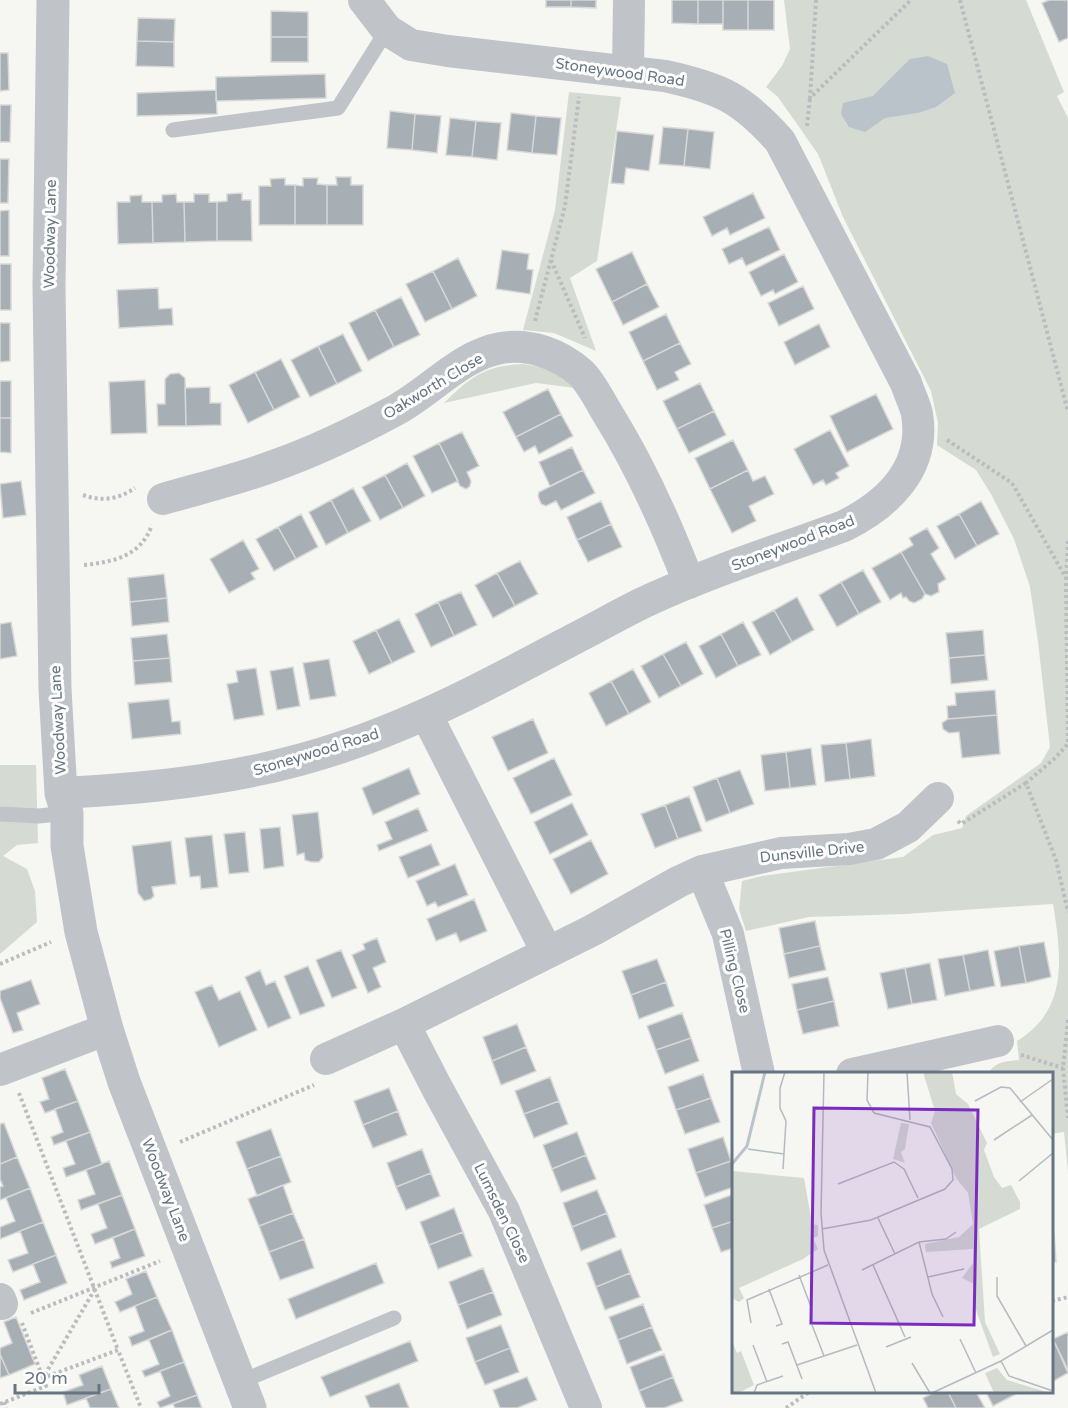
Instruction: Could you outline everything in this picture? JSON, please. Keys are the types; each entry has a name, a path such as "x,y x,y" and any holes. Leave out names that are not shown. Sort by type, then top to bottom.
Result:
{"street":[{"name":"Woodway Lane","path":"53,0 49,287 55,689 67,846 81,932 124,1082 245,1395"},
{"name":"Stoneywood Road","path":"64,803 256,771 342,748 472,693 647,601 689,583 844,526 882,503 900,483 912,460 918,434 916,413 906,383 780,141 759,117 735,99 699,83 665,75 411,45 387,30 364,0"},
{"path":"628,72 629,0"},
{"name":"Oakworth Close","path":"151,500 267,468 326,446 400,408 456,368 477,356 501,348 528,348 546,351 563,360 582,375 621,434 651,493 689,583"},
{"path":"426,714 547,952"},
{"name":"Dunsville Drive","path":"326,1059 404,1024 593,930 702,871 781,853 849,849 876,844 908,826 938,798"},
{"name":"Pilling Close","path":"702,871 728,934 759,1072"},
{"name":"Lumsden Close","path":"404,1024 504,1211 586,1408"},
{"path":"4,1069 107,1029"},
{"path":"869,1072 956,1062 998,1041"}],"lane":[{"path":"173,130 338,108 387,30"},
{"path":"0,814 39,816 64,803"},
{"path":"245,1395 394,1318"}],"path":[{"path":"816,0 810,98 911,0"},
{"path":"960,0 1068,412"},
{"path":"528,348 565,206 584,67"},
{"path":"551,259 591,352 572,367"},
{"path":"918,434 938,435 1012,483 1066,580"},
{"path":"52,493 76,492 103,499 151,500 152,526 142,544 126,556 106,563 53,567"},
{"path":"938,798 961,824 1026,783 1068,744 1066,580 1068,541"},
{"path":"1026,783 1056,860 1068,912"},
{"path":"0,964 81,932"},
{"path":"1068,1020 1063,1068 1068,1119"},
{"path":"998,1041 1018,1053 1063,1068"},
{"path":"151,1154 323,1081 326,1059"},
{"path":"4,1069 95,1288 141,1408"},
{"path":"6,1408 2,1403 46,1386 7,1307 95,1288 189,1249"},
{"path":"43,1378 95,1288"},
{"path":"1053,1301 1068,1297"},
{"path":"43,1378 118,1350"},
{"path":"786,1408 808,1393"}],"shaded area":[{"path":"784,0 1026,0 1064,92 1057,96 1068,118 1068,1171 1064,1132 1053,1134 1053,1072 990,1072 998,1064 1019,1060 1017,1041 1034,1028 1053,999 1058,982 1059,963 1053,904 905,914 809,917 746,931 739,909 742,881 762,876 903,857 933,835 962,828 966,816 1041,763 1050,747 1030,587 1014,539 976,470 937,445 938,423 931,391 843,217 818,154 778,97 766,87 782,66 790,49"},
{"path":"928,56 947,64 955,93 936,107 918,113 885,118 865,132 849,127 841,114 843,103 873,96 910,59"},
{"path":"569,92 621,97 597,261 570,278 596,351 554,333 523,330 555,210"},
{"path":"523,364 547,368 575,388 536,383 444,403 479,374 499,367"},
{"path":"0,765 36,765 38,843 17,845 3,856 27,869 35,891 37,922 0,954"}],"building":[{"path":"546,0 571,0 571,7 546,7"},
{"path":"571,0 596,0 596,8 571,7"},
{"path":"672,0 698,0 698,24 672,23"},
{"path":"698,0 723,0 723,24 698,24"},
{"path":"723,0 748,0 748,30 723,30"},
{"path":"748,0 774,0 774,30 748,30"},
{"path":"1049,0 1068,0 1068,38 1059,42 1042,3"},
{"path":"271,11 308,12 308,37 271,37"},
{"path":"138,18 175,19 174,42 137,41"},
{"path":"271,37 308,37 308,62 271,62"},
{"path":"137,41 174,42 174,67 136,66"},
{"path":"0,53 8,53 9,90 0,91"},
{"path":"325,74 326,98 216,101 216,77"},
{"path":"216,90 217,114 137,116 137,93"},
{"path":"0,105 11,105 10,142 0,142"},
{"path":"390,111 415,114 412,150 387,148"},
{"path":"511,113 536,116 532,153 507,150"},
{"path":"415,114 441,116 437,153 412,150"},
{"path":"536,116 561,118 557,155 532,153"},
{"path":"450,118 476,121 472,157 446,155"},
{"path":"476,121 501,123 497,160 472,157"},
{"path":"663,127 688,129 684,166 659,164"},
{"path":"688,129 714,132 710,169 684,166"},
{"path":"617,131 654,135 649,171 626,168 624,184 611,183"},
{"path":"0,159 9,159 8,203 0,203"},
{"path":"336,177 351,177 351,185 363,185 363,225 327,225 327,185 337,185"},
{"path":"285,178 285,185 295,185 295,225 259,225 259,186 271,186 270,179"},
{"path":"303,178 318,178 317,184 327,185 327,225 295,225 295,185 303,186"},
{"path":"242,193 242,200 251,200 252,241 217,241 217,202 227,201 227,194"},
{"path":"753,193 765,218 730,235 727,228 712,236 703,217"},
{"path":"176,194 177,202 184,202 185,242 153,243 152,202 162,202 162,195"},
{"path":"194,194 209,194 209,202 217,202 217,241 185,242 184,202 194,202"},
{"path":"142,195 142,202 152,202 153,243 118,244 117,202 130,202 130,196"},
{"path":"9,210 9,256 0,256 0,211"},
{"path":"769,227 780,250 746,266 742,258 729,264 722,249"},
{"path":"502,250 529,254 527,269 533,270 530,294 496,289"},
{"path":"632,252 647,284 612,302 596,269"},
{"path":"784,254 798,282 775,294 773,290 761,296 749,272"},
{"path":"458,258 477,296 452,309 433,271"},
{"path":"0,264 11,264 11,310 0,310"},
{"path":"433,271 452,309 425,322 406,284"},
{"path":"647,284 659,307 623,325 612,302"},
{"path":"803,286 814,309 779,326 768,303"},
{"path":"158,288 159,309 172,308 173,325 119,328 117,290"},
{"path":"401,297 420,335 394,347 375,310"},
{"path":"375,310 394,347 368,361 349,323"},
{"path":"666,314 680,343 643,361 629,332"},
{"path":"0,323 10,323 10,361 0,362"},
{"path":"819,324 830,347 795,365 784,342"},
{"path":"343,334 362,371 337,384 318,346"},
{"path":"680,343 691,364 675,372 679,380 657,390 643,361"},
{"path":"318,346 337,384 310,397 291,360"},
{"path":"281,359 300,397 274,410 255,372"},
{"path":"255,372 274,410 248,423 229,385"},
{"path":"179,373 185,378 186,426 158,426 157,404 165,404 165,379 170,374"},
{"path":"145,380 147,433 111,434 109,382"},
{"path":"0,381 11,381 11,418 0,418"},
{"path":"700,383 714,411 677,429 663,401"},
{"path":"210,387 210,403 221,403 221,425 186,426 185,388"},
{"path":"548,389 561,414 516,437 503,412"},
{"path":"876,394 893,429 847,452 830,416"},
{"path":"714,411 726,435 689,453 677,429"},
{"path":"561,414 573,436 539,454 535,446 524,452 516,437"},
{"path":"0,418 11,418 11,453 0,452"},
{"path":"830,430 849,466 836,473 839,478 826,485 823,480 813,485 794,449"},
{"path":"462,432 479,466 467,472 471,481 470,486 466,489 460,486 439,443"},
{"path":"733,440 748,470 710,489 695,458"},
{"path":"439,443 458,481 432,493 413,456"},
{"path":"572,447 583,470 550,486 539,462"},
{"path":"407,463 425,496 403,508 385,475"},
{"path":"583,470 595,493 561,510 556,501 546,506 541,504 539,492"},
{"path":"748,470 753,481 765,476 774,494 749,506 756,521 732,533 710,489"},
{"path":"385,475 403,508 380,520 362,487"},
{"path":"21,481 26,515 3,518 0,484"},
{"path":"353,488 371,521 348,533 331,500"},
{"path":"331,500 348,533 326,545 309,512"},
{"path":"601,501 611,524 577,540 567,517"},
{"path":"981,501 999,534 977,546 959,514"},
{"path":"301,514 318,547 296,559 278,527"},
{"path":"959,514 977,546 955,559 937,526"},
{"path":"611,524 622,547 588,562 577,540"},
{"path":"278,527 296,559 274,571 256,539"},
{"path":"927,528 939,548 931,554 946,579 938,584 939,592 931,596 925,594 901,552 913,545 909,538"},
{"path":"243,540 259,569 251,573 255,579 229,593 210,559"},
{"path":"901,552 925,594 922,599 914,603 906,597 903,598 901,593 890,600 872,568"},
{"path":"520,561 538,594 515,606 497,573"},
{"path":"863,570 881,602 859,614 841,582"},
{"path":"497,573 515,606 493,618 475,585"},
{"path":"164,574 167,598 130,602 128,578"},
{"path":"841,582 859,614 837,627 819,595"},
{"path":"461,592 477,625 454,636 438,602"},
{"path":"797,597 814,630 792,642 774,610"},
{"path":"167,598 169,622 132,626 130,602"},
{"path":"438,602 454,636 431,647 415,614"},
{"path":"774,610 792,642 770,655 752,622"},
{"path":"399,619 415,652 392,663 376,630"},
{"path":"11,622 17,656 0,659 0,624"},
{"path":"743,622 761,655 738,666 721,634"},
{"path":"376,630 392,663 369,674 353,641"},
{"path":"983,630 985,655 949,658 946,633"},
{"path":"167,634 170,658 133,661 131,638"},
{"path":"721,634 738,666 716,678 699,646"},
{"path":"686,642 703,674 681,686 663,654"},
{"path":"663,654 681,686 659,698 641,666"},
{"path":"985,655 988,680 951,684 949,658"},
{"path":"170,658 172,682 135,685 133,661"},
{"path":"329,659 336,696 310,700 303,663"},
{"path":"293,667 300,706 277,710 270,671"},
{"path":"256,668 264,715 234,720 227,684 238,682 236,671"},
{"path":"633,669 651,702 629,714 611,681"},
{"path":"611,681 629,714 606,726 589,693"},
{"path":"995,690 997,715 948,719 947,706 956,705 955,693"},
{"path":"169,699 172,722 180,721 181,734 132,739 128,703"},
{"path":"997,715 1000,754 962,758 959,732 949,733 943,729 942,723 948,719"},
{"path":"533,719 548,753 508,771 492,737"},
{"path":"871,739 875,776 850,779 846,743"},
{"path":"846,743 850,779 825,782 821,745"},
{"path":"811,748 816,785 790,788 786,752"},
{"path":"786,752 790,788 765,791 761,755"},
{"path":"554,758 572,795 531,814 513,778"},
{"path":"409,768 420,794 373,815 362,788"},
{"path":"740,770 754,804 730,813 717,778"},
{"path":"717,778 730,813 706,822 693,787"},
{"path":"689,796 702,831 678,839 665,805"},
{"path":"572,803 588,835 550,854 534,822"},
{"path":"665,805 678,839 655,848 641,814"},
{"path":"418,808 428,831 379,851 377,845 392,839 385,822"},
{"path":"318,812 323,857 319,862 311,862 305,860 304,853 297,855 292,815"},
{"path":"280,827 284,866 264,869 260,829"},
{"path":"245,832 249,872 229,874 224,834"},
{"path":"212,835 218,887 201,889 200,876 190,877 185,838"},
{"path":"591,840 608,874 571,894 553,859"},
{"path":"171,841 176,884 152,887 154,896 144,901 138,893 132,846"},
{"path":"431,844 440,865 408,878 399,857"},
{"path":"455,864 468,895 438,907 435,902 427,906 416,881"},
{"path":"474,899 487,931 460,942 456,933 436,941 427,919"},
{"path":"815,921 820,946 784,954 779,928"},
{"path":"377,938 386,962 373,968 381,987 368,993 352,955 365,949 363,944"},
{"path":"1044,942 1051,977 1026,983 1019,946"},
{"path":"820,946 826,970 789,978 784,954"},
{"path":"1019,946 1026,983 1001,987 994,951"},
{"path":"341,950 357,988 332,998 316,960"},
{"path":"988,950 995,986 970,991 963,955"},
{"path":"963,955 970,991 945,996 938,959"},
{"path":"657,959 666,982 631,995 622,971"},
{"path":"930,963 937,1000 912,1004 905,968"},
{"path":"308,966 325,1006 300,1015 284,976"},
{"path":"905,968 912,1004 888,1009 880,973"},
{"path":"260,970 266,985 275,981 291,1018 268,1028 245,977"},
{"path":"828,977 834,1001 797,1010 792,984"},
{"path":"31,980 40,1004 17,1013 23,1030 13,1033 0,998 0,991"},
{"path":"666,982 674,1006 639,1019 631,995"},
{"path":"212,985 219,1000 240,991 257,1030 219,1047 195,992"},
{"path":"834,1001 839,1026 803,1034 797,1010"},
{"path":"682,1013 691,1038 656,1050 647,1026"},
{"path":"517,1024 526,1047 492,1061 483,1037"},
{"path":"691,1038 699,1061 665,1074 656,1050"},
{"path":"526,1047 536,1071 501,1085 492,1061"},
{"path":"65,1069 78,1101 45,1113 40,1102 49,1099 42,1078"},
{"path":"703,1074 711,1098 676,1110 668,1087"},
{"path":"550,1077 559,1101 524,1114 515,1091"},
{"path":"389,1088 398,1111 363,1125 354,1101"},
{"path":"711,1098 720,1122 685,1134 676,1110"},
{"path":"78,1101 90,1132 54,1145 51,1137 63,1132 55,1109"},
{"path":"559,1101 568,1124 534,1138 524,1114"},
{"path":"398,1111 407,1135 373,1148 363,1125"},
{"path":"4,1123 17,1157 0,1164 0,1124"},
{"path":"271,1129 281,1156 247,1169 236,1142"},
{"path":"90,1132 102,1164 66,1177 63,1168 75,1164 66,1141"},
{"path":"577,1132 586,1155 552,1169 543,1145"},
{"path":"723,1137 731,1161 696,1173 688,1149"},
{"path":"422,1149 431,1173 396,1187 387,1163"},
{"path":"586,1155 596,1179 561,1192 552,1169"},
{"path":"281,1156 291,1182 257,1196 247,1169"},
{"path":"17,1157 30,1188 0,1200 0,1187 3,1186 0,1179 0,1164"},
{"path":"109,1161 122,1195 81,1210 78,1200 95,1194 86,1170"},
{"path":"731,1161 732,1188 705,1197 696,1173"},
{"path":"431,1173 440,1196 406,1210 396,1187"},
{"path":"283,1185 293,1213 259,1226 248,1199"},
{"path":"30,1188 43,1222 0,1239 0,1227 15,1221 6,1198"},
{"path":"597,1190 607,1213 572,1227 563,1203"},
{"path":"122,1195 135,1229 95,1244 91,1234 107,1228 98,1204"},
{"path":"732,1195 732,1222 712,1228 704,1205"},
{"path":"454,1208 463,1232 429,1245 420,1222"},
{"path":"293,1213 304,1239 269,1252 259,1226"},
{"path":"607,1213 616,1237 581,1251 572,1227"},
{"path":"43,1222 56,1255 13,1272 8,1260 28,1253 20,1231"},
{"path":"732,1222 732,1249 721,1252 712,1228"},
{"path":"135,1229 145,1256 112,1268 110,1262 120,1258 113,1238"},
{"path":"463,1232 472,1256 438,1269 429,1245"},
{"path":"1053,1232 1054,1232 1056,1262 1053,1262"},
{"path":"304,1239 314,1268 280,1280 269,1252"},
{"path":"621,1249 630,1273 596,1287 587,1263"},
{"path":"56,1255 67,1283 24,1300 20,1290 40,1282 33,1264"},
{"path":"376,1263 384,1283 296,1319 288,1299"},
{"path":"483,1268 493,1292 458,1305 449,1282"},
{"path":"146,1271 157,1297 120,1312 115,1302 132,1294 126,1279"},
{"path":"630,1273 640,1297 605,1310 596,1287"},
{"path":"493,1292 502,1315 467,1329 458,1305"},
{"path":"157,1297 172,1330 132,1346 129,1337 144,1331 135,1306"},
{"path":"643,1304 652,1327 618,1340 609,1317"},
{"path":"16,1317 35,1364 9,1375 0,1354 0,1348 12,1343 4,1322"},
{"path":"501,1325 510,1348 475,1362 466,1338"},
{"path":"652,1327 662,1350 627,1364 618,1340"},
{"path":"172,1330 184,1362 145,1377 142,1371 159,1364 149,1340"},
{"path":"1068,1332 1068,1370 1053,1339"},
{"path":"1053,1339 1068,1373 1053,1381"},
{"path":"410,1341 418,1361 330,1397 321,1377"},
{"path":"510,1348 519,1372 485,1385 475,1362"},
{"path":"0,1354 9,1375 0,1378"},
{"path":"664,1354 673,1377 639,1391 630,1367"},
{"path":"184,1362 197,1395 160,1408 157,1402 170,1396 160,1371"},
{"path":"102,1366 111,1389 67,1405 63,1392 83,1385 79,1375"},
{"path":"527,1377 537,1400 517,1408 500,1408 493,1390"},
{"path":"673,1377 683,1401 664,1408 646,1408 639,1391"},
{"path":"399,1383 409,1408 370,1408 365,1396"},
{"path":"111,1389 119,1408 90,1408 86,1398"},
{"path":"933,1393 948,1393 956,1408 928,1408 923,1398"},
{"path":"948,1393 977,1393 985,1408 956,1408"},
{"path":"986,1393 1016,1394 993,1406"},
{"path":"197,1395 202,1408 175,1408 173,1404"}]}
